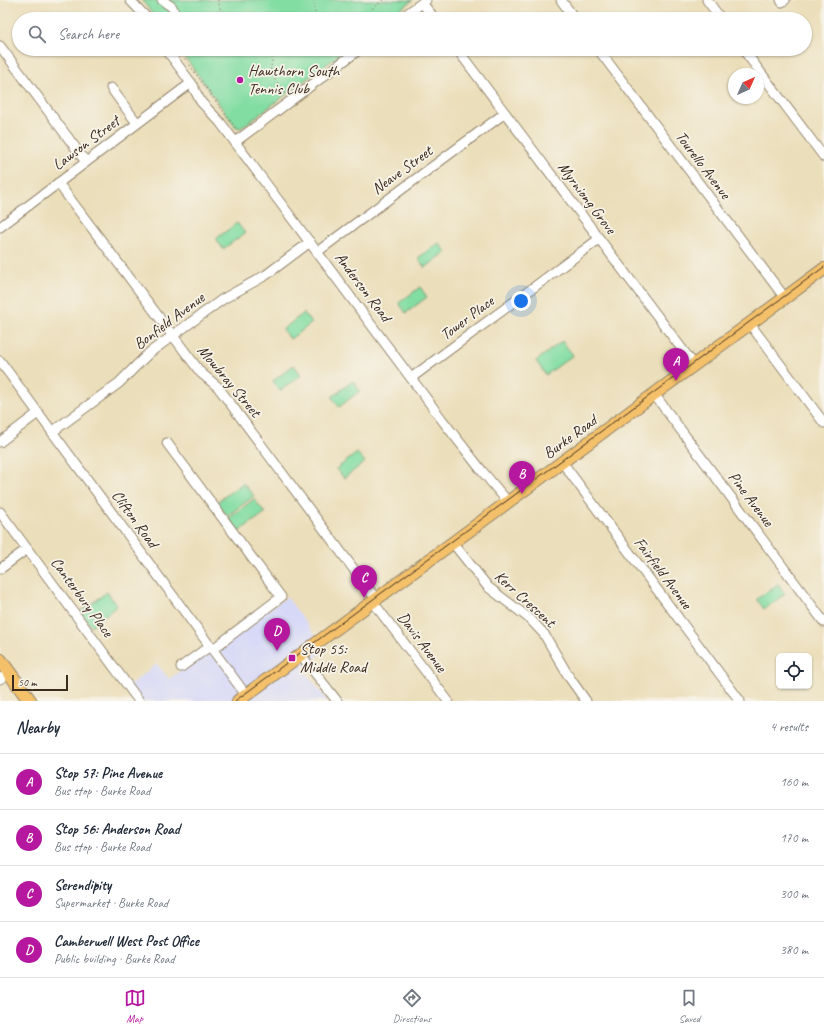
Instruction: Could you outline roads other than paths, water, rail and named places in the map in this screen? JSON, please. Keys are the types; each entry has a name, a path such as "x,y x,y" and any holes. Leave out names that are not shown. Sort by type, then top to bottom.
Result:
{"highway":[{"path":"0,660 4,676 30,701"}],"main road":[{"name":"Burke Road","path":"242,698 824,269"}],"street":[{"path":"132,0 138,12"},
{"path":"132,0 142,12"},
{"path":"162,0 172,7 174,12"},
{"path":"561,0 570,12"},
{"path":"707,0 716,12"},
{"path":"781,0 782,2 785,0"},
{"path":"409,12 424,1 431,12"},
{"path":"0,46 86,162"},
{"name":"Anderson Road","path":"172,56 192,84 209,102 220,122 506,503"},
{"path":"235,142 351,56"},
{"name":"Myrniong Grove","path":"462,56 694,365"},
{"name":"Tourello Avenue","path":"603,56 785,298"},
{"path":"748,56 824,157"},
{"name":"Lawson Street","path":"0,227 137,123 192,84"},
{"path":"111,88 137,123"},
{"name":"Neave Street","path":"317,252 505,113"},
{"name":"Mowbray Street","path":"58,183 201,373 218,387 375,600"},
{"name":"Tower Place","path":"411,378 599,239"},
{"name":"Bonfield Avenue","path":"52,432 119,383 144,357 230,294 266,275 310,242"},
{"path":"750,324 824,423"},
{"name":"Clifton Road","path":"0,361 211,647 242,698"},
{"name":"Pine Avenue","path":"654,394 824,622"},
{"path":"0,442 38,413"},
{"path":"167,443 281,597 181,667"},
{"name":"Fairfield Avenue","path":"562,462 740,701"},
{"name":"Canterbury Place","path":"0,512 139,701"},
{"name":"Kerr Crescent","path":"453,543 488,587 530,619 544,634 553,647 569,677 586,701"},
{"path":"0,569 27,549"},
{"name":"Davis Avenue","path":"375,600 448,701"},
{"path":"301,655 336,701"}],"tram line":[{"path":"235,701 824,267"}],"place":[{"name":"Hawthorn South Tennis Club","path":"240,80"},
{"name":"Stop 57: Pine Avenue","path":"676,381"},
{"name":"Stop 56: Anderson Road","path":"522,494"},
{"name":"Serendipity","path":"364,598"},
{"name":"Camberwell West Post Office","path":"277,651"},
{"name":"Stop 55: Middle Road","path":"292,658"}]}
